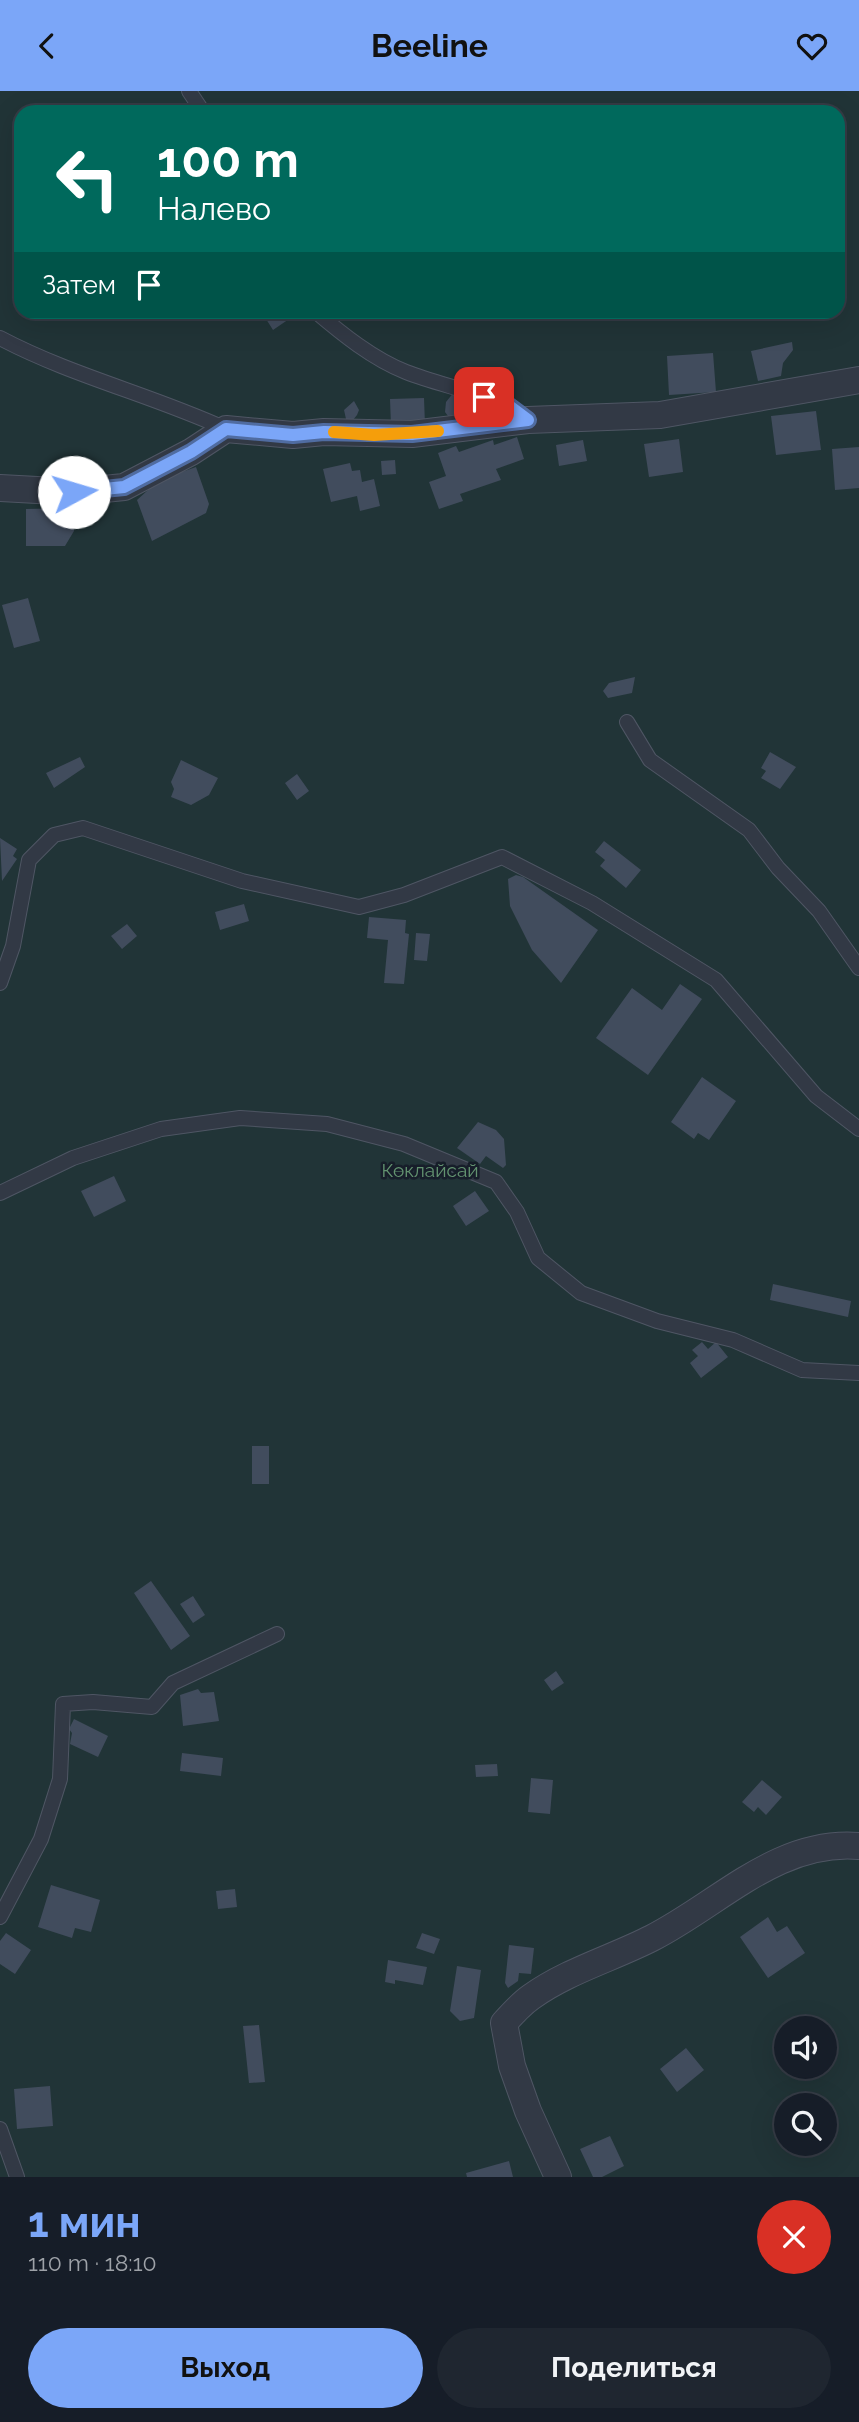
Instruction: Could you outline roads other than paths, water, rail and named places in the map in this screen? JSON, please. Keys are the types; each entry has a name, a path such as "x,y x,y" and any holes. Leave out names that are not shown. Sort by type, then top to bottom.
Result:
{"street":[{"path":"0,488 74,492 124,487 191,452 226,429 293,435 324,432 412,434 528,420 660,415 859,380"},
{"path":"558,2177 528,2111 512,2066 504,2023 530,1997 654,1937 739,1881 800,1854 827,1846 859,1846"}],"lane":[{"path":"324,319 344,336 404,371 508,405 528,420"},
{"path":"0,338 43,361 179,408 226,429"},
{"path":"627,722 650,759 749,830 778,868 819,911 859,968"},
{"path":"0,983 13,946 29,860 54,835 83,828 242,881 359,907 404,895 502,856 592,903 716,980 816,1096 859,1129"},
{"path":"0,1193 73,1158 161,1129 240,1118 327,1124 404,1144 496,1182 517,1212 538,1258 581,1293 657,1321 733,1340 802,1370 859,1373"},
{"path":"0,1917 41,1839 60,1779 63,1705 93,1702 152,1707 173,1683 277,1635"},
{"path":"0,2129 17,2177"}],"park label":[{"name":"Көклайсай","path":"430,1170"}]}
